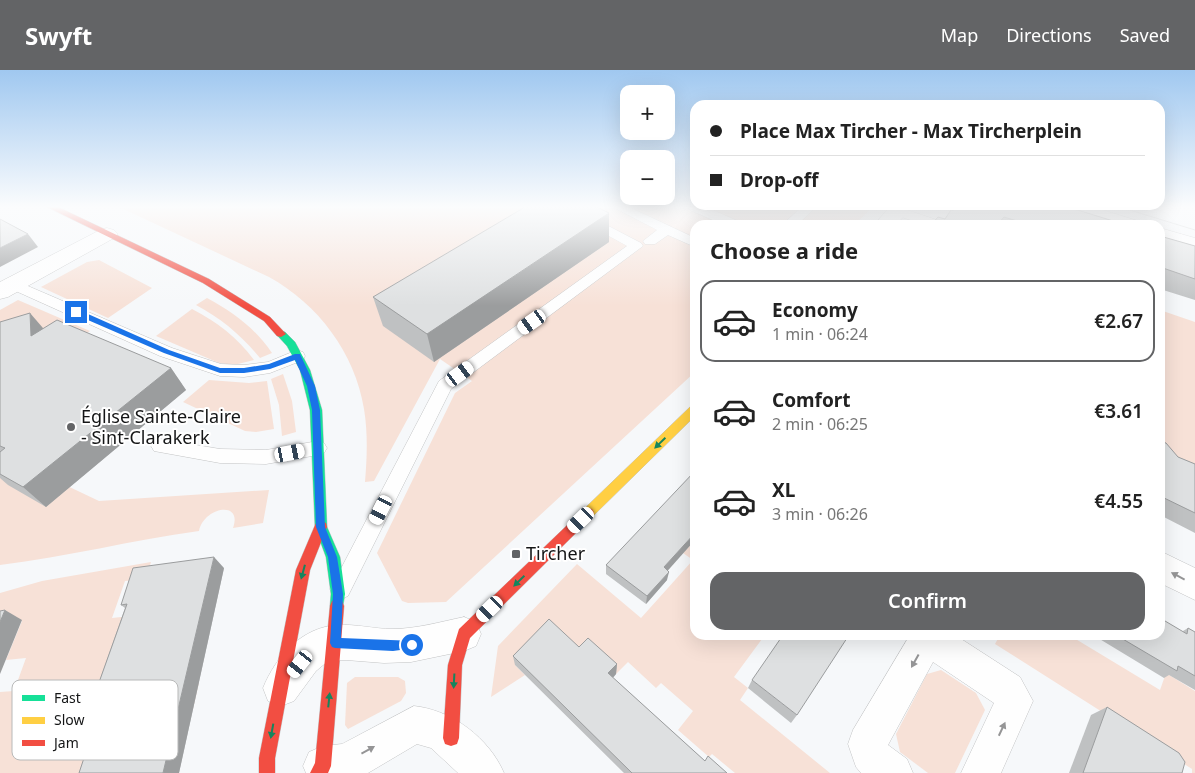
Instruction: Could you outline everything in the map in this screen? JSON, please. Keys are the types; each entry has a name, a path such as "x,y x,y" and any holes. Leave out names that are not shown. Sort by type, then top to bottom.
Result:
{"street":[{"path":"7,289 97,240"},
{"path":"120,240 242,302 267,319 291,344 298,356 316,410 321,527 333,557 338,594 335,643 320,770 346,763 414,725 422,725 451,738 484,773"},
{"path":"1178,240 1195,245"},
{"path":"451,738 455,665 464,634 690,414"},
{"path":"267,773 267,758 279,690 303,570 321,527"},
{"path":"1165,569 1195,585"},
{"path":"279,690 306,656 320,646 335,643 393,646 428,642 464,634"},
{"path":"893,773 871,756 867,747 925,642 929,640 935,642 1007,690 1014,698 981,773"}],"lane":[{"path":"338,594 445,385 636,246 624,240"},
{"path":"7,289 166,352 220,370 244,371 270,367 298,356"},
{"path":"160,446 220,456 249,457 266,457 318,448"}],"shaded area":[{"path":"189,240 690,240 690,377 446,602 408,603 402,601 377,553 455,393 472,381 440,359 374,481 365,482 367,455 364,409 352,369 332,332 318,316 287,288 269,277"},
{"path":"99,260 152,288 108,318 41,287 87,262"},
{"path":"207,298 243,321 272,353 260,358 231,328 196,305"},
{"path":"18,300 90,331 0,394 0,310"},
{"path":"192,309 226,331 241,344 254,360 234,365 219,363 156,336"},
{"path":"1165,312 1195,322 1195,484 1165,450"},
{"path":"283,374 292,401 296,432 282,436 279,405 271,379"},
{"path":"209,380 249,383 267,381 274,429 256,432 245,431 183,402"},
{"path":"0,454 99,501 269,490 263,523 233,528 235,519 233,513 228,510 222,510 208,516 202,523 199,531 50,558 0,565"},
{"path":"690,545 690,558 683,553"},
{"path":"151,562 146,579 125,581 112,618 131,616 117,680 18,680 26,658 6,660 22,621 0,623 0,593 42,581"},
{"path":"690,563 690,640 761,640 734,677 748,688 740,700 830,773 735,773 712,754 709,757 678,730 693,711 661,683 656,688 628,662 616,674 588,648 515,665 525,675 491,697 498,646 577,564 641,618"},
{"path":"997,640 1077,640 1160,690 1166,673 1195,691 1195,773 1192,773 1192,769 995,644"},
{"path":"941,670 976,693 985,710 955,773 928,773 900,752 896,734 927,674"},
{"path":"355,677 398,677 405,681 406,693 401,701 348,729 345,725 347,683"},
{"path":"199,683 193,709 178,719 178,686"},
{"path":"12,691 12,760 117,760 98,773 0,773 0,692"}],"building":[{"path":"0,240 16,240 0,248"},
{"path":"470,240 569,240 427,334 373,297"},
{"path":"1165,240 1173,240 1195,246 1195,279 1165,269"},
{"name":"Église Sainte-Claire - Sint-Clarakerk","path":"30,313 31,336 57,320 171,368 23,487 0,474 0,452 5,448 0,446 0,322"},
{"path":"1165,443 1178,457 1195,464 1195,513 1165,498"},
{"path":"690,476 690,538 664,567 669,572 647,596 606,565"},
{"path":"214,557 178,709 178,680 100,680 127,604 121,605 133,568"},
{"path":"5,610 0,622 0,611"},
{"path":"549,619 579,647 588,638 617,664 608,673 705,761 708,756 727,773 632,773 513,656"},
{"path":"1165,621 1187,634 1188,628 1195,632 1195,676 1178,666 1177,671 1124,640 1165,640"},
{"path":"780,640 846,640 797,715 752,680"},
{"path":"1107,707 1179,753 1185,762 1182,773 1083,773"},
{"path":"83,760 166,760 163,773 79,773"}],"traffic: fast":[{"path":"281,334 291,344 305,370 316,410 321,527 333,557 338,594 337,606"}],"traffic: slow":[{"path":"588,513 690,414"}],"traffic: jam":[{"path":"120,240 206,281 267,319 281,334"},
{"path":"451,738 455,665 464,634 588,513"},
{"path":"267,773 267,758 303,570 321,527"},
{"path":"318,773 323,766 337,606"}],"place":[{"name":"Église Sainte-Claire - Sint-Clarakerk","path":"71,427"},
{"name":"Tircher","path":"516,554"}],"route":[{"path":"76,312 166,352 220,370 232,372 270,367 298,356 311,386 316,410 321,527 333,557 338,594 335,643 412,645"}]}
